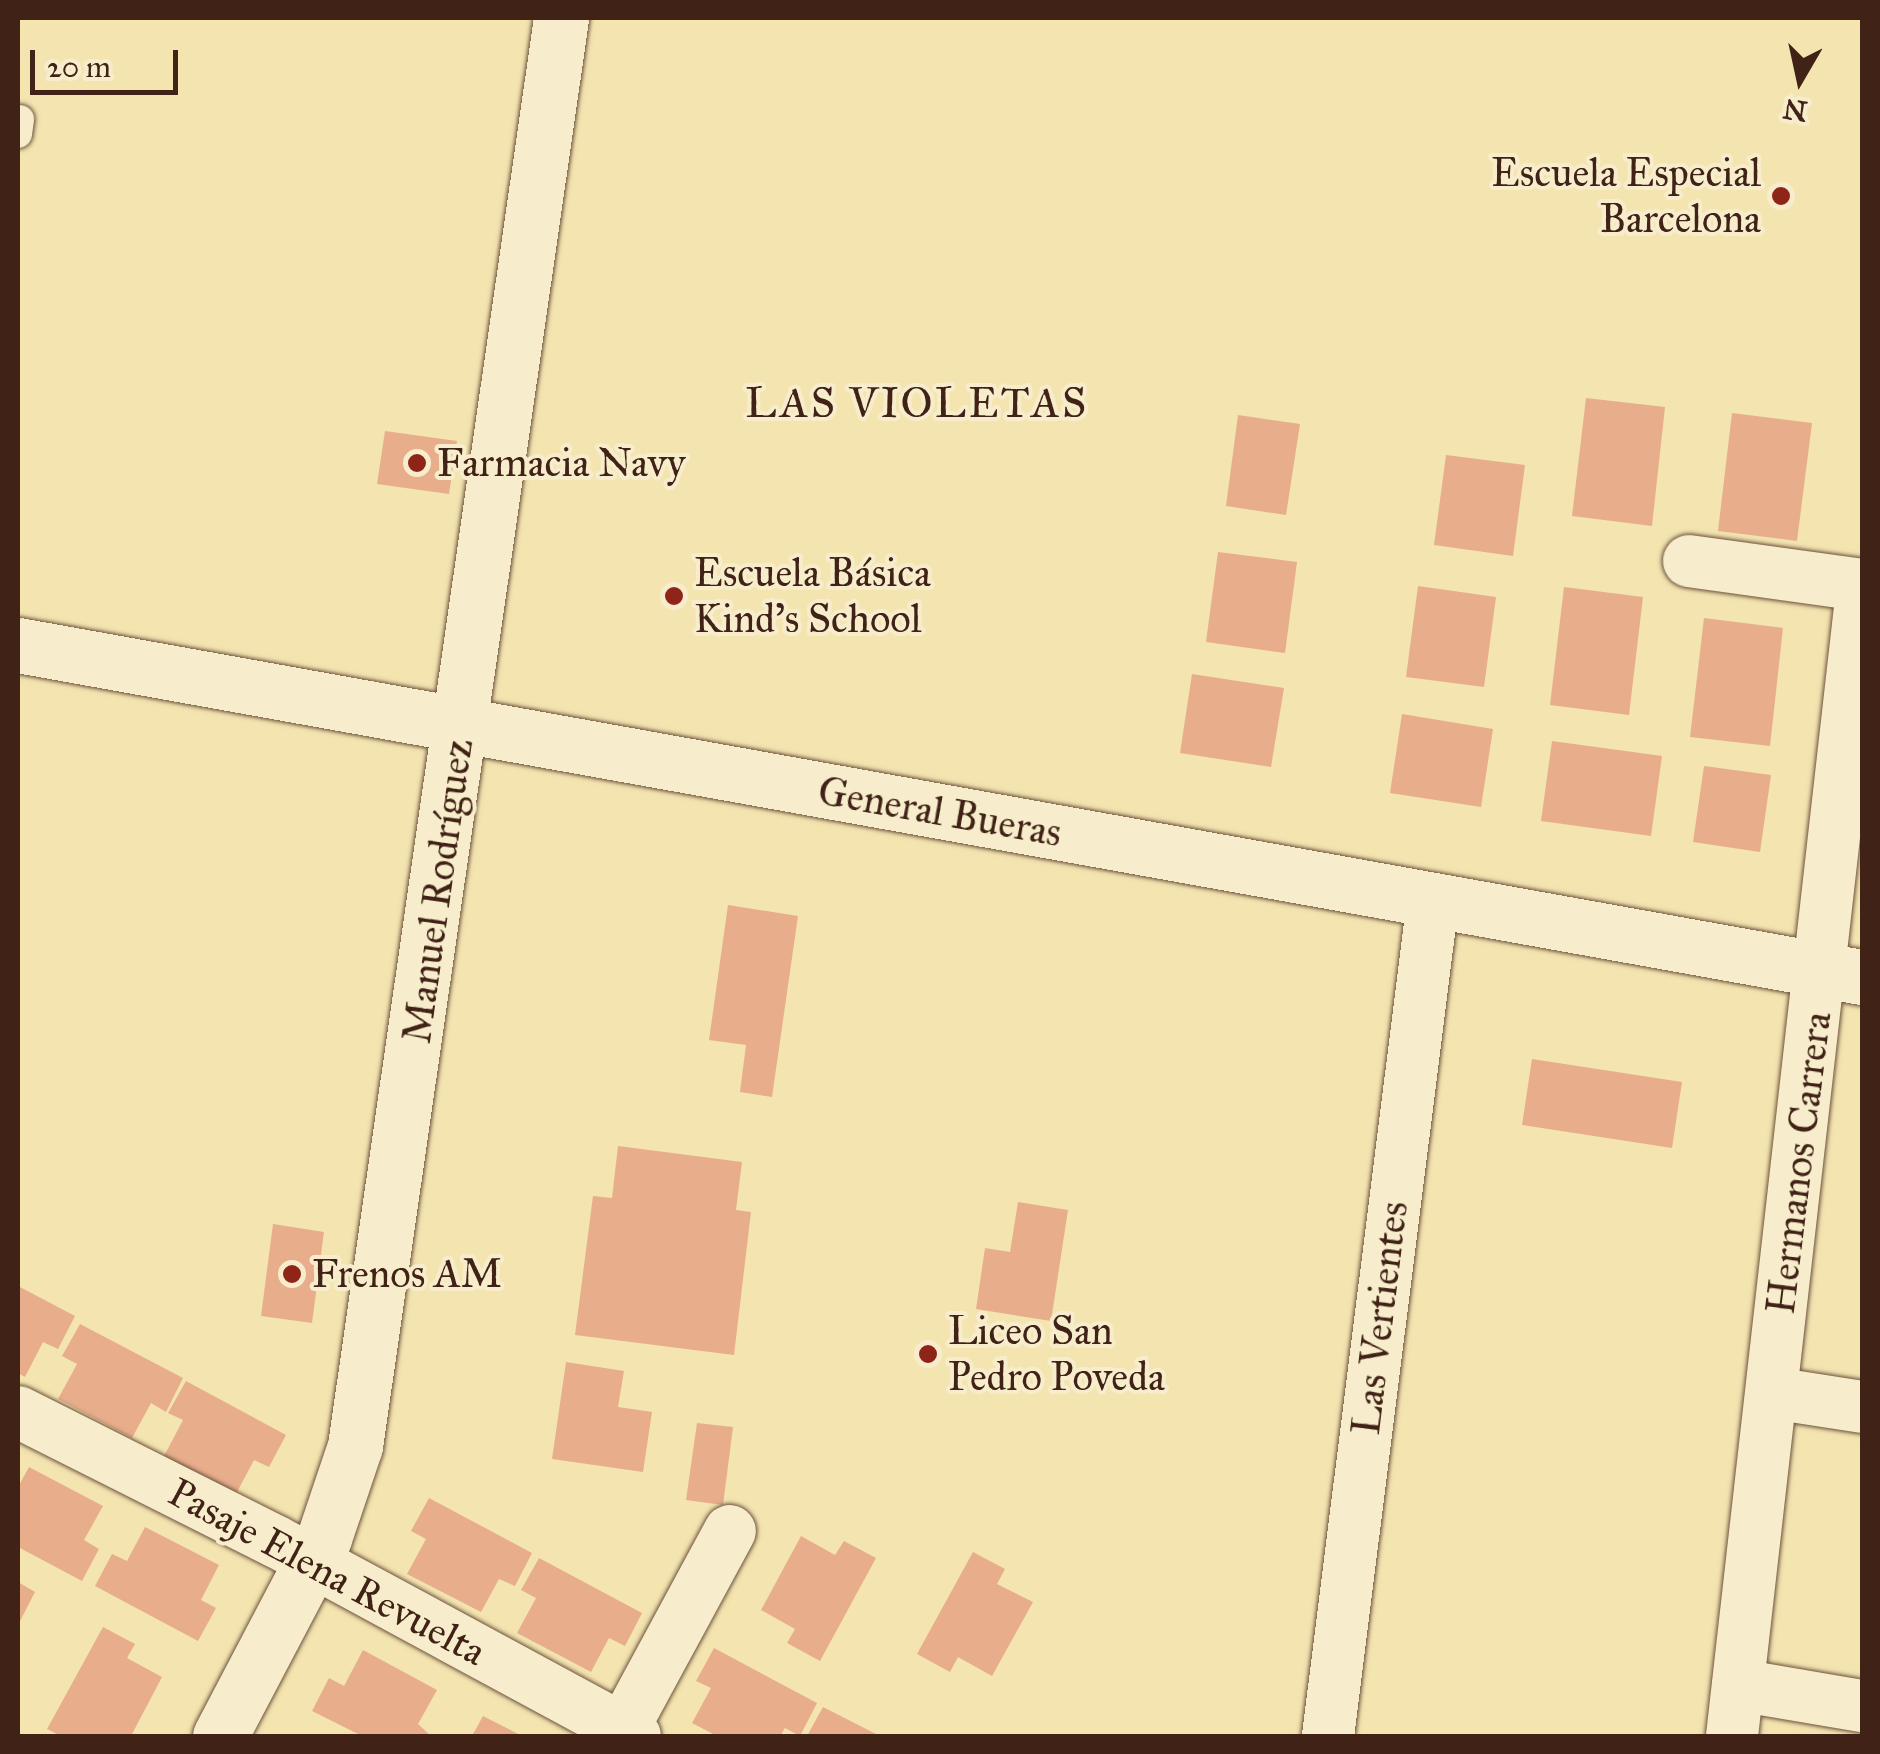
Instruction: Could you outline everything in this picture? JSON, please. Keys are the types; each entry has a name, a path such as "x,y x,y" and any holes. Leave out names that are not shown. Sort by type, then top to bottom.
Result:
{"main road":[{"name":"Manuel Rodríguez","path":"220,1736 311,1562 346,1481 358,1431 561,18"},
{"name":"General Bueras","path":"18,645 1842,974"}],"street":[{"path":"1688,562 1862,587"},
{"name":"Hermanos Carrera","path":"1732,1736 1772,1393 1842,974 1862,587"},
{"name":"Las Vertientes","path":"1328,1736 1433,900"},
{"path":"1772,1393 1862,1407"},
{"name":"Pasaje Elena Revuelta","path":"18,1412 311,1562 625,1734"},
{"path":"625,1734 730,1531"},
{"path":"1738,1685 1862,1706"}],"building":[{"path":"1586,398 1665,407 1652,526 1572,516"},
{"path":"1732,413 1812,423 1797,541 1718,531"},
{"path":"1238,415 1300,424 1286,515 1226,506"},
{"name":"Farmacia Navy","path":"385,431 457,441 449,494 377,484"},
{"path":"1446,455 1525,465 1513,556 1434,545"},
{"path":"1218,552 1297,562 1285,653 1206,642"},
{"path":"1418,586 1496,597 1484,687 1406,677"},
{"path":"1564,587 1643,597 1629,715 1550,705"},
{"path":"1704,618 1783,628 1770,746 1690,737"},
{"path":"1192,674 1284,688 1271,767 1180,753"},
{"path":"1402,714 1493,729 1481,807 1390,793"},
{"path":"1552,741 1662,756 1651,836 1541,821"},
{"path":"1704,766 1771,775 1760,852 1693,842"},
{"path":"728,905 798,916 772,1097 740,1092 746,1045 709,1040"},
{"path":"1532,1059 1682,1082 1672,1148 1522,1125"},
{"path":"618,1146 742,1162 736,1210 751,1212 734,1355 575,1335 593,1196 612,1198"},
{"path":"1018,1202 1068,1210 1051,1321 976,1309 985,1248 1010,1252"},
{"name":"Frenos AM","path":"273,1224 324,1232 312,1323 261,1316"},
{"path":"18,1286 75,1316 58,1349 43,1342 25,1377 18,1373"},
{"path":"80,1324 183,1378 166,1412 151,1403 132,1438 58,1399 77,1364 62,1356"},
{"path":"566,1362 624,1371 618,1407 652,1412 643,1472 552,1459"},
{"path":"186,1381 286,1435 269,1467 254,1460 236,1494 164,1456 183,1420 168,1413"},
{"path":"697,1423 733,1427 723,1505 686,1500"},
{"path":"29,1467 103,1506 84,1540 99,1549 82,1581 18,1547 18,1487"},
{"path":"429,1498 532,1553 515,1586 499,1579 481,1612 407,1574 426,1539 411,1531"},
{"path":"145,1527 219,1565 201,1600 216,1608 198,1641 95,1586 112,1554 127,1561"},
{"path":"801,1536 835,1555 844,1541 876,1558 820,1661 787,1643 795,1629 761,1610"},
{"path":"973,1552 1005,1569 997,1584 1033,1602 992,1676 958,1657 950,1672 917,1654"},
{"path":"539,1558 642,1613 625,1646 609,1638 591,1672 517,1633 536,1598 521,1590"},
{"path":"18,1582 35,1592 18,1625"},
{"path":"103,1627 135,1644 127,1658 162,1677 131,1736 61,1736 47,1729"},
{"path":"714,1648 817,1703 800,1736 785,1728 780,1736 717,1736 692,1723 711,1688 696,1681"},
{"path":"363,1650 437,1690 418,1724 431,1736 362,1736 312,1711 329,1678 344,1686"},
{"path":"823,1707 874,1733 881,1736 807,1736"},
{"path":"483,1716 522,1736 472,1736"}],"place":[{"name":"Escuela Especial Barcelona","path":"1781,196"},
{"name":"Farmacia Navy","path":"417,463"},
{"name":"Escuela Básica Kind's School","path":"674,596"},
{"name":"Frenos AM","path":"292,1274"},
{"name":"Liceo San Pedro Poveda","path":"928,1354"}],"district":[{"name":"LAS VIOLETAS","path":"917,403"}]}
